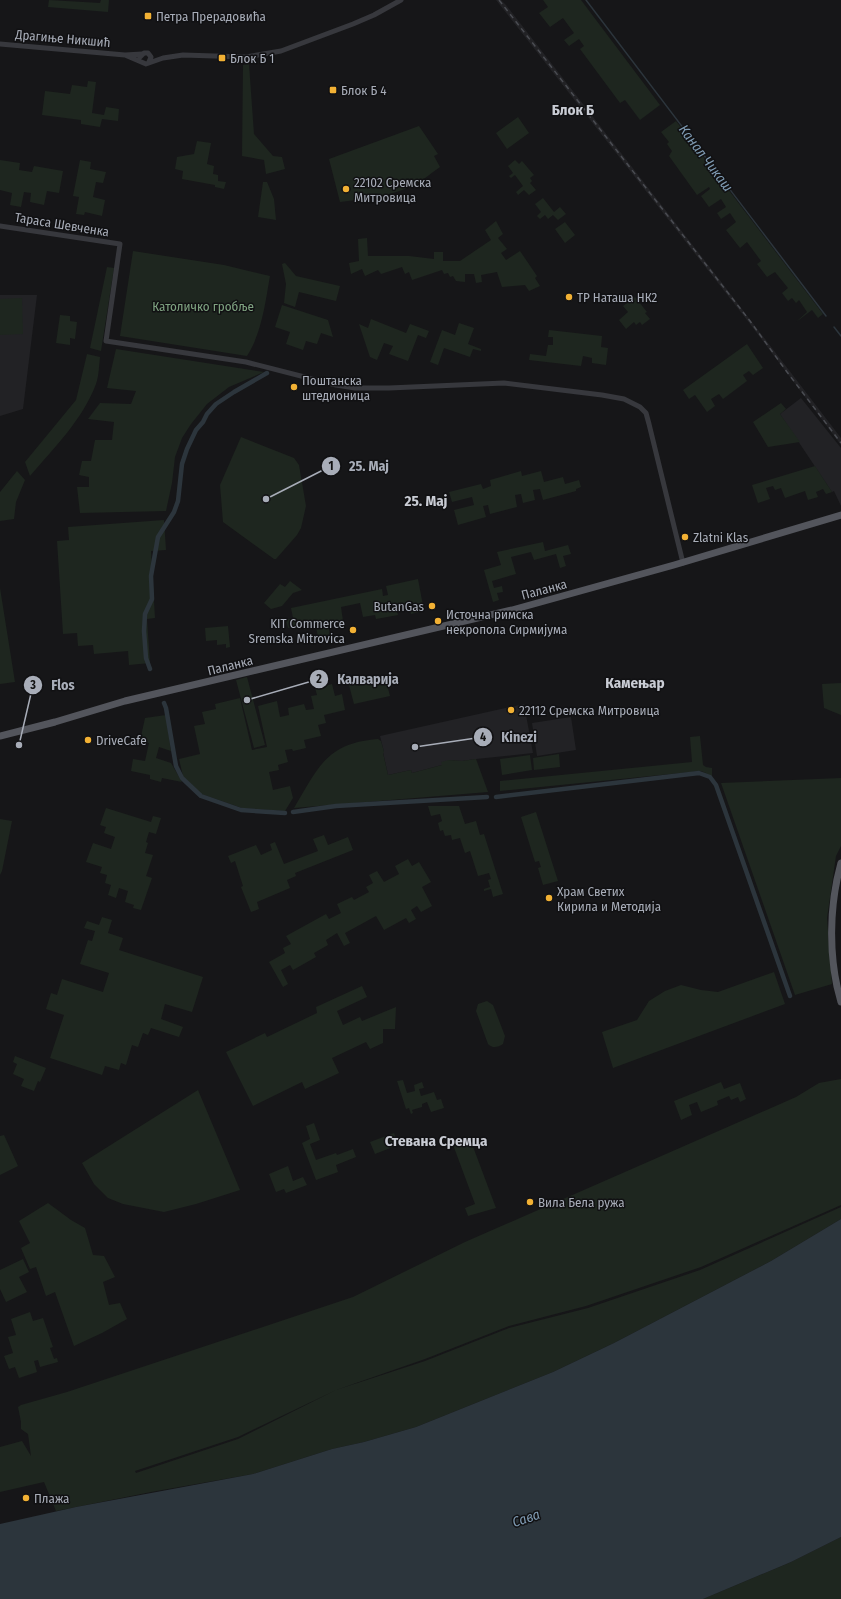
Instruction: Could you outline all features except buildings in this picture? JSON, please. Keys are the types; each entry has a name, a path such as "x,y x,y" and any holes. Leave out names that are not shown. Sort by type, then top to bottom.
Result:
{"main road":[{"name":"Паланка","path":"0,736 55,722 125,701 512,610 683,563 841,515"},
{"path":"841,863 835,895 833,922 833,961 841,1002"}],"street":[{"path":"171,57 145,64 141,61 142,54 147,53 151,56 160,58 171,57 203,55 246,57 281,50 353,24 374,15 400,0"},
{"name":"Драгиње Никшић","path":"0,44 125,55 142,54"},
{"name":"Драгиње Никшић","path":"125,55 141,61"},
{"path":"149,62 151,56"},
{"name":"Тараса Шевченка","path":"0,226 120,244 106,341 246,362 356,388 504,383 578,391 624,399 632,402 644,410 649,424 683,563"}],"shaded area":[{"path":"496,0 501,0 506,5 719,279 841,438 841,445 747,320"},
{"path":"0,295 37,295 23,409 0,416"},
{"path":"801,398 841,448 841,506 834,491 832,492 780,414"},
{"path":"524,704 533,753 462,761 449,760 442,765 412,773 411,770 388,775 380,736"},
{"path":"571,717 576,750 537,756 532,723"}],"green space":[{"path":"49,0 100,3 101,0 109,0 108,12 48,7"},
{"path":"543,0 581,0 660,105 640,120 625,100 620,103 580,49 584,46 579,39 569,46 564,40 574,33 563,18 550,27 539,13 548,7"},
{"path":"249,64 254,134 273,156 282,157 285,169 266,174 264,160 242,156 243,65"},
{"path":"88,81 96,82 92,113 104,115 106,107 119,109 118,121 102,119 100,127 81,124 81,120 42,115 45,91 70,94 72,85 87,87"},
{"path":"518,117 529,133 507,149 496,133"},
{"path":"676,121 823,314 818,318 812,310 796,322 807,312 799,300 796,303 792,298 788,301 782,293 788,288 775,272 767,277 757,264 761,261 747,242 740,248 726,230 736,222 730,213 721,219 717,213 726,207 721,199 709,207 701,196 710,189 709,187 697,195 669,156 672,151 667,144 669,142 661,132"},
{"path":"419,126 438,154 434,156 440,167 419,182 397,192 365,199 340,202 329,159"},
{"path":"197,141 211,143 207,164 214,166 213,174 218,175 218,181 226,182 224,189 215,187 215,185 182,179 183,171 175,169 177,157 194,154"},
{"path":"0,160 20,163 19,170 32,172 34,166 63,171 59,193 47,191 44,205 30,202 31,193 24,192 21,207 10,205 12,193 0,190"},
{"path":"80,160 91,162 90,169 106,172 103,183 96,182 93,197 105,200 102,216 85,212 84,215 76,214 79,197 73,196"},
{"path":"515,160 519,164 522,161 534,175 530,178 532,181 530,183 536,190 529,195 524,190 518,195 516,192 523,186 515,175 511,178 509,176 513,173 508,166"},
{"path":"263,182 267,182 274,199 276,220 258,217"},
{"path":"543,198 554,212 560,207 566,214 558,220 553,215 548,219 545,215 540,219 537,216 541,212 535,204"},
{"path":"496,221 503,234 498,238 507,249 501,253 506,260 520,251 537,276 535,278 540,286 529,291 525,285 502,287 497,272 481,275 482,282 476,283 474,274 465,274 465,282 456,281 453,276 450,277 448,273 444,274 442,270 412,280 409,272 405,274 402,267 381,274 378,270 365,276 362,269 351,274 349,263 359,261 358,239 367,238 368,256 409,256 434,259 434,252 443,252 443,261 460,261 491,240 485,230"},
{"path":"565,222 575,235 565,243 555,229"},
{"name":"Католичко гробље","path":"133,251 224,265 270,276 260,328 247,356 120,336"},
{"path":"285,263 296,276 340,286 336,301 299,292 295,307 284,303 286,284 282,264"},
{"path":"107,267 114,268 101,351 90,348"},
{"path":"635,297 647,312 645,313 650,319 642,325 640,322 636,325 634,322 626,329 619,320 628,312 623,306"},
{"path":"22,298 23,334 0,335 0,299"},
{"path":"282,305 328,320 333,337 321,333 317,344 306,341 303,350 286,344 290,332 275,327"},
{"path":"60,315 70,316 70,321 77,322 75,339 70,338 70,345 56,343"},
{"path":"371,319 406,333 410,324 429,331 426,338 418,335 408,361 389,354 393,346 384,343 377,360 370,357 359,324 368,328"},
{"path":"459,323 474,328 468,344 481,349 481,351 473,349 470,357 444,348 438,365 430,362 442,330 455,335"},
{"path":"549,330 602,336 601,347 608,348 606,365 592,363 592,358 583,356 581,366 529,360 530,354 546,356 548,345 553,345 553,337 548,337"},
{"path":"747,344 763,368 753,375 749,371 743,375 747,381 723,399 719,394 711,399 715,406 707,412 695,395 689,399 683,390"},
{"path":"116,349 264,372 229,387 207,404 191,424 182,438 175,457 172,483 166,511 80,513 77,487 89,487 89,477 79,475 82,461 91,461 95,440 112,440 114,422 88,419 100,403 131,404 136,391 107,388"},
{"path":"87,354 100,357 97,381 90,397 84,409 67,433 30,476 25,462 76,400"},
{"path":"781,403 786,409 780,414 800,442 768,447 753,422"},
{"path":"241,437 294,458 299,465 306,506 301,528 297,535 276,559 223,522 220,485"},
{"path":"815,466 832,492 826,494 823,489 816,492 818,497 808,500 805,491 785,498 781,488 775,490 773,486 766,488 770,499 758,503 752,485"},
{"path":"17,471 25,480 16,502 14,519 0,521 0,492"},
{"path":"521,471 522,476 541,471 544,482 563,477 565,484 579,480 581,487 576,489 576,491 543,500 540,489 533,490 535,500 523,503 521,494 515,495 517,507 490,514 488,505 483,506 486,517 458,525 454,510 474,505 472,497 452,502 449,492 481,484 483,489 491,486 490,480"},
{"path":"164,520 166,550 151,551 155,618 147,619 150,663 129,665 128,651 94,654 93,645 78,646 77,633 63,634 57,541 69,540 68,527"},
{"path":"543,542 545,551 568,545 571,554 563,556 566,566 560,568 556,554 534,560 531,552 511,557 516,574 492,581 494,588 502,586 503,592 497,593 499,600 493,602 484,570 501,565 497,552"},
{"path":"418,579 424,611 411,614 409,605 396,608 398,615 376,619 375,615 363,617 360,603 341,607 343,621 328,625 331,640 319,642 316,627 304,630 303,625 288,628 286,620 293,618 291,608 382,589 383,596 388,595 386,586"},
{"path":"290,581 302,590 293,593 282,606 271,609 264,603 280,584 285,587"},
{"path":"0,588 15,682 0,684"},
{"path":"228,626 230,647 226,648 226,644 217,645 217,640 206,641 205,628"},
{"path":"247,677 265,745 254,748 236,680"},
{"path":"385,677 390,696 354,704 349,685"},
{"path":"841,683 841,715 824,708 822,684"},
{"path":"332,684 335,696 342,694 345,710 324,715 326,723 318,725 321,736 304,740 306,748 293,751 292,749 285,750 288,762 278,765 279,770 269,772 273,790 290,786 293,798 285,811 242,808 201,794 183,776 179,759 200,754 194,726 205,724 202,712 216,709 215,704 240,698 252,750 267,747 258,706 277,701 280,717 289,715 288,708 304,704 306,710 314,709 311,696 317,695 315,688"},
{"path":"166,715 171,751 159,747 156,758 171,763 182,782 162,778 161,782 150,779 150,775 131,771 133,759 145,761 149,743 140,741 145,718"},
{"path":"700,736 703,765 712,768 712,776 701,771 500,791 500,781 692,762 690,737"},
{"path":"378,739 381,741 388,775 411,770 412,773 442,765 441,762 449,760 462,761 476,759 488,792 294,808 317,770 335,752 360,741"},
{"path":"559,754 560,767 534,770 533,758"},
{"path":"530,755 532,770 502,775 500,759"},
{"path":"841,778 841,846 836,856 827,918 832,984 795,995 721,783"},
{"path":"428,806 459,806 465,824 476,821 480,835 484,834 503,894 493,897 491,889 484,891 484,889 490,887 488,880 491,879 489,873 478,876 470,851 465,853 460,838 452,840 451,835 445,836 443,830 440,831 438,823 442,821 440,814 431,816"},
{"path":"106,808 151,822 153,816 161,818 156,834 149,832 146,842 148,843 145,853 153,855 146,876 152,878 141,910 133,908 134,905 125,902 128,891 119,888 116,898 108,895 111,885 105,883 107,875 100,873 102,867 86,862 93,843 111,849 115,837 104,833 106,827 100,825"},
{"path":"536,812 558,881 543,885 538,868 541,867 539,861 535,862 521,817"},
{"path":"0,819 12,821 0,875"},
{"path":"324,835 328,845 348,837 353,850 295,873 296,876 287,880 290,888 257,902 259,909 251,912 241,887 243,886 235,861 231,863 228,856 256,845 261,855 272,850 270,844 275,842 284,864 318,851 313,839"},
{"path":"408,859 412,866 419,862 431,882 422,887 432,906 421,912 417,906 411,910 416,919 409,923 406,918 384,930 376,916 345,933 350,943 344,946 337,933 326,940 328,945 314,953 316,957 293,970 290,965 281,970 288,984 283,987 269,962 285,953 283,948 291,944 286,936 326,914 329,919 341,913 337,904 352,897 354,900 369,892 366,887 373,883 369,875 377,871 384,882 399,874 395,866"},
{"path":"102,917 112,920 108,933 123,938 119,950 203,977 192,1012 165,1004 161,1019 183,1027 179,1037 151,1028 148,1035 143,1033 138,1047 132,1045 126,1065 121,1063 119,1070 105,1066 102,1075 50,1058 64,1015 46,1009 51,993 57,995 62,979 103,992 109,973 80,964 88,940 92,941 95,931 84,928 87,921 99,925"},
{"path":"774,972 785,1004 613,1068 602,1032 637,1020 649,1001 665,991 681,985 718,992"},
{"path":"362,986 367,997 337,1011 343,1025 360,1017 362,1021 396,1007 395,1029 383,1029 383,1043 370,1049 366,1042 332,1058 339,1073 305,1089 302,1082 253,1106 226,1052 265,1033 267,1037 317,1013 316,1007"},
{"path":"487,1001 493,1005 505,1036 503,1044 497,1047 492,1047 488,1044 476,1011 478,1004"},
{"path":"15,1056 46,1068 34,1091 21,1086 24,1079 13,1074 17,1064 13,1062"},
{"path":"841,1079 841,1205 701,1267 586,1306 509,1326 425,1359 336,1390 425,1361 509,1328 588,1308 700,1270 841,1207 841,1219 771,1261 614,1343 553,1372 416,1427 364,1442 332,1449 253,1474 56,1511 44,1482 0,1492 0,1447 22,1441 31,1456 28,1434 21,1429 18,1407 21,1405 67,1392 353,1297 465,1242 796,1097 819,1083","holes":["336,1390 238,1439 136,1473 135,1471 238,1437"]},
{"path":"403,1080 407,1093 415,1091 414,1085 422,1082 424,1088 419,1089 421,1096 434,1092 437,1100 441,1099 444,1108 431,1112 427,1102 422,1104 422,1107 412,1110 413,1113 411,1114 409,1108 406,1109 397,1081"},
{"path":"721,1082 724,1089 740,1083 746,1099 740,1102 738,1097 731,1100 729,1096 717,1101 718,1105 701,1112 697,1102 689,1105 692,1115 681,1120 674,1101"},
{"path":"198,1090 240,1190 196,1204 164,1212 123,1204 108,1198 94,1184 82,1163"},
{"path":"314,1123 320,1140 310,1144 316,1160 353,1149 356,1157 336,1165 338,1172 316,1180 302,1143 310,1139 306,1126"},
{"path":"394,1133 398,1145 375,1154 370,1142"},
{"path":"4,1135 18,1166 0,1175 0,1136"},
{"path":"469,1136 496,1208 468,1216 465,1208 475,1204 452,1142"},
{"path":"288,1166 293,1181 303,1177 307,1185 286,1193 284,1189 276,1192 269,1174"},
{"path":"48,1203 71,1220 85,1228 93,1255 104,1256 115,1277 103,1282 109,1305 120,1303 127,1319 74,1346 55,1292 46,1296 36,1267 30,1269 21,1248 30,1243 19,1221"},
{"path":"23,1259 29,1272 19,1277 27,1292 6,1302 0,1289 0,1270"},
{"path":"30,1312 33,1321 43,1318 53,1347 50,1348 54,1359 57,1358 58,1362 40,1367 38,1360 34,1361 37,1372 19,1378 15,1367 9,1369 4,1356 13,1353 8,1337 16,1335 11,1319"},
{"path":"841,1537 841,1599 703,1599 791,1562"}],"water":[{"name":"Сава","path":"841,1219 841,1537 791,1562 703,1599 0,1599 0,1524 76,1507 253,1474 332,1449 364,1442 416,1427 553,1372 614,1343 771,1261"}],"waterway":[{"name":"Канал Чикаш","path":"586,0 826,316"},
{"name":"Канал Чикаш","path":"834,327 841,336"},
{"path":"150,669 146,658 144,631 145,614 152,599 151,576 158,537 174,512 178,501 182,464 187,449 196,430 216,404 267,373"},
{"path":"164,703 176,766 182,778 201,796 241,810 285,813"},
{"path":"496,797 699,773 710,777 716,785 790,996"},
{"path":"293,812 336,806 487,797"}],"railway":[{"path":"499,0 750,321 841,443"}],"place":[{"name":"Петра Прерадовића","path":"148,16"},
{"name":"Блок Б 1","path":"222,58"},
{"name":"Блок Б 4","path":"333,90"},
{"name":"22102 Сремска Митровица","path":"346,189"},
{"name":"ТР Наташа НК2","path":"569,297"},
{"name":"Поштанска штедионица","path":"294,387"},
{"name":"25. Maj","path":"266,499"},
{"name":"Zlatni Klas","path":"685,537"},
{"name":"ButanGas","path":"432,606"},
{"name":"Источна римска некропола Сирмијума","path":"438,621"},
{"name":"KIT Commerce Sremska Mitrovica","path":"353,630"},
{"name":"Калварија","path":"247,700"},
{"name":"22112 Сремска Митровица","path":"511,710"},
{"name":"DriveCafe","path":"88,740"},
{"name":"Flos","path":"19,745"},
{"name":"Kinezi","path":"415,747"},
{"name":"Храм Светих Кирила и Методија","path":"549,898"},
{"name":"Вила Бела ружа","path":"530,1202"},
{"name":"Плажа","path":"26,1498"}],"district":[{"name":"Блок Б","path":"573,110"},
{"name":"25. Мај","path":"426,501"},
{"name":"Камењар","path":"635,683"},
{"name":"Стевана Сремца","path":"436,1141"}]}
